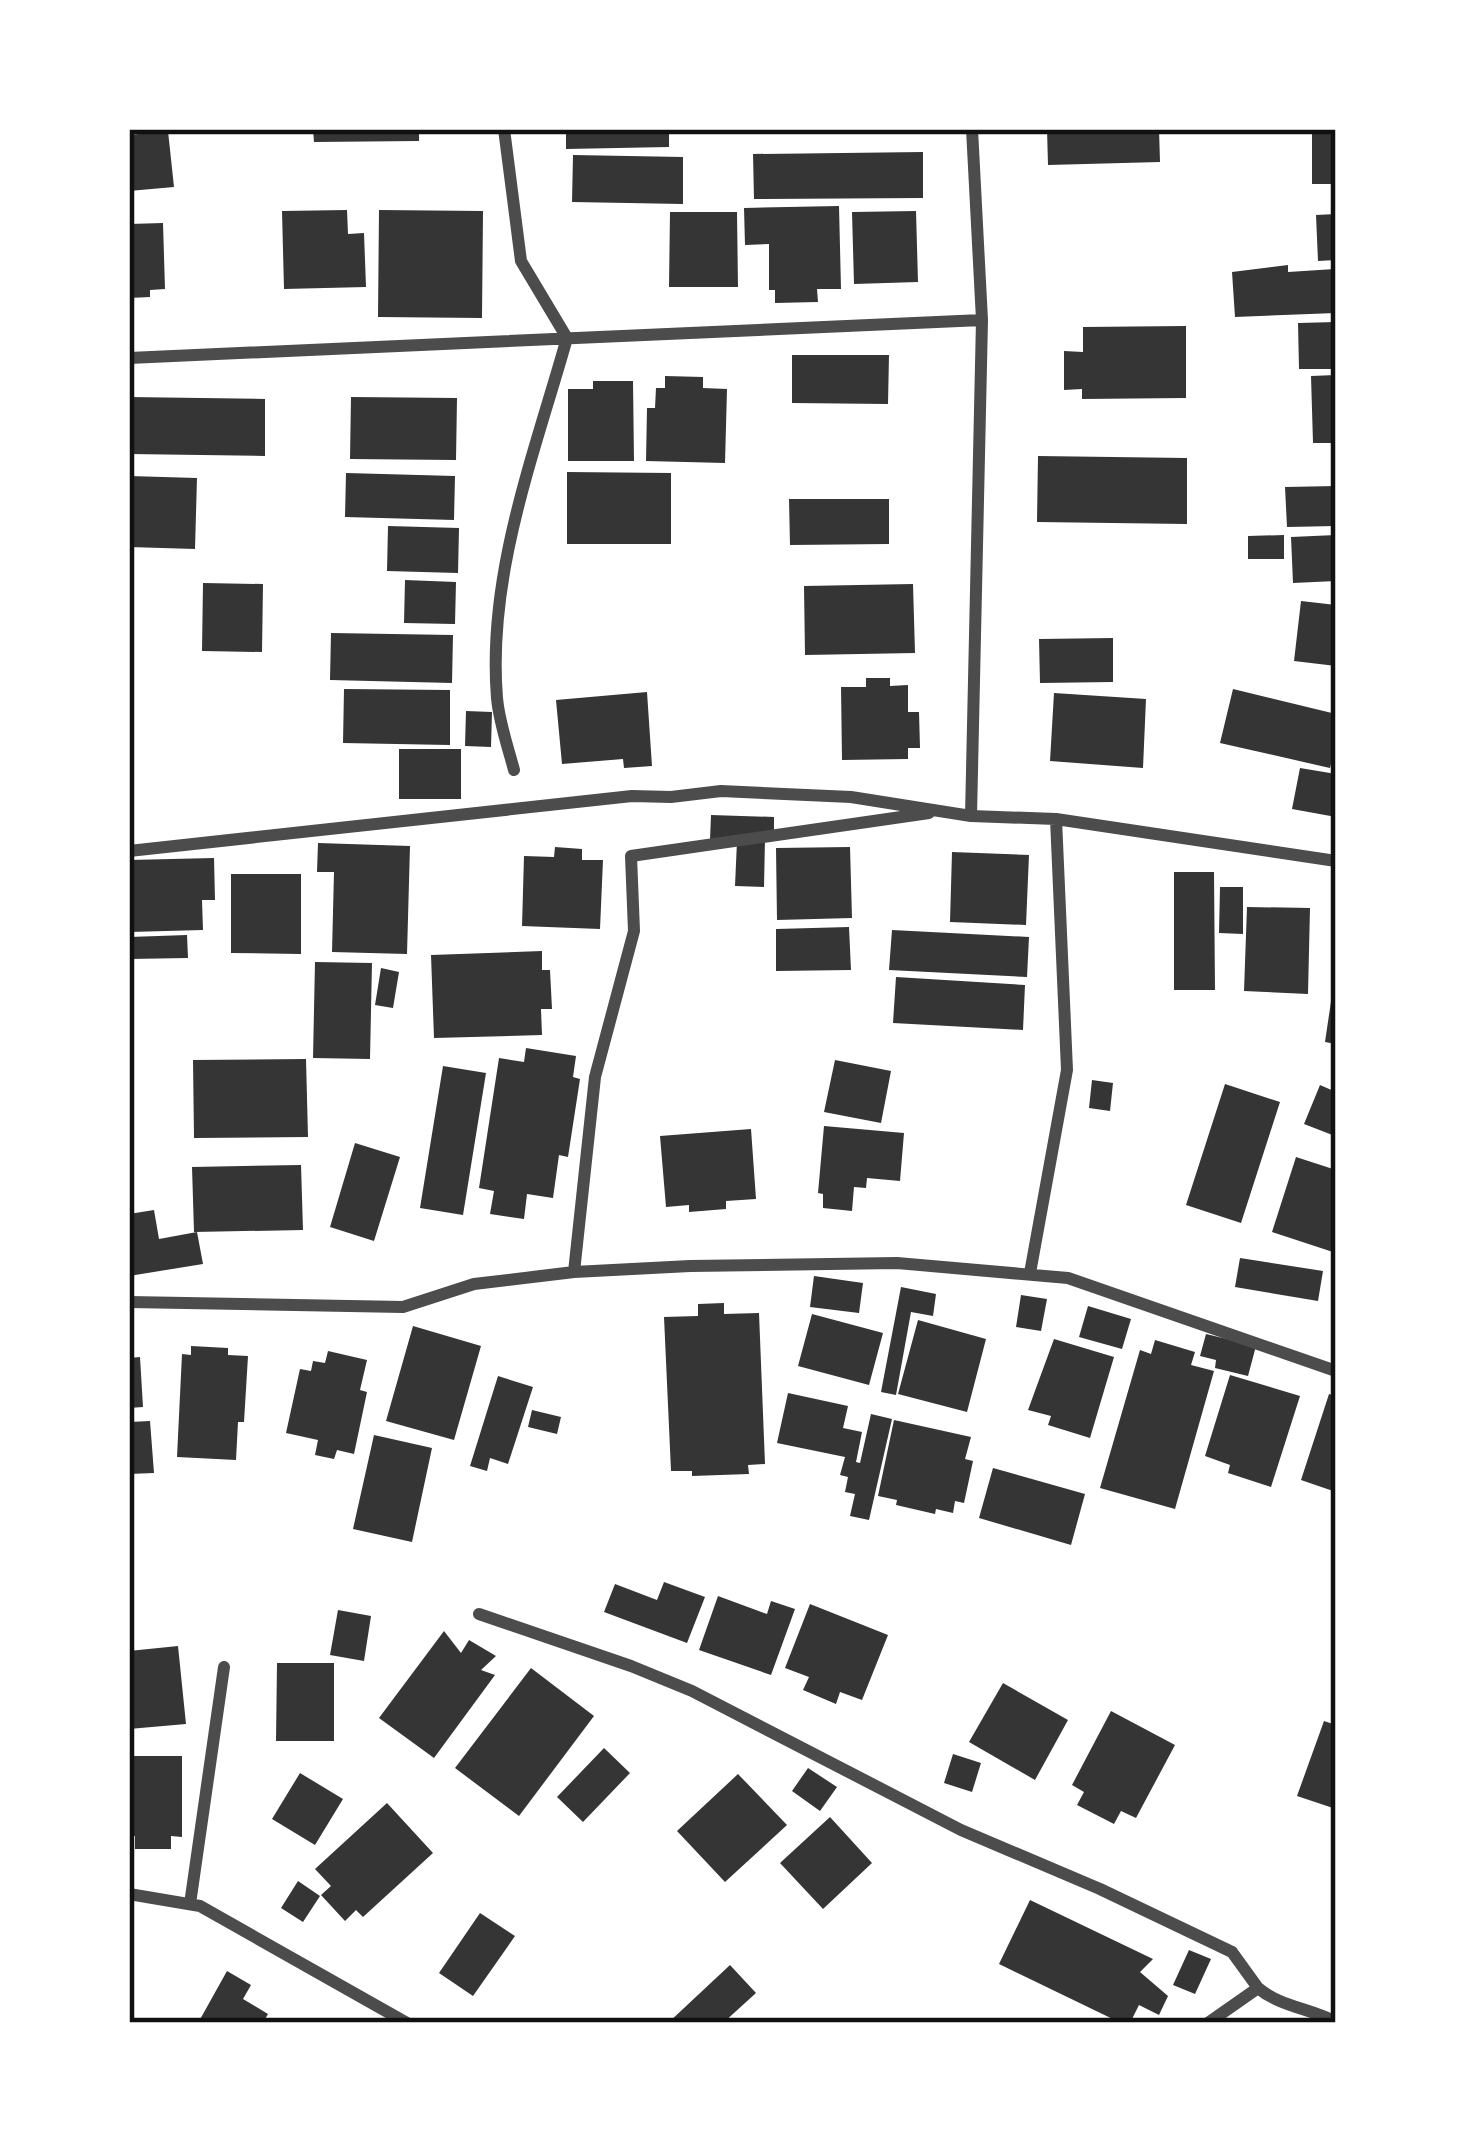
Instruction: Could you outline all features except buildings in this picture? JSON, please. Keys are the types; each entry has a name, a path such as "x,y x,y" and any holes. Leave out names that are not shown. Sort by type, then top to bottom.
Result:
{"street":[{"path":"503,129 521,261 567,338 508,542 496,630 497,702 514,770"},
{"path":"971,816 982,320 972,129"},
{"path":"129,358 982,320"},
{"path":"129,851 632,796 721,791 851,797 971,816 1056,819 1336,861"},
{"path":"574,1272 595,1077 634,931 631,856 942,811"},
{"path":"1030,1273 1067,1070 1056,819"},
{"path":"129,1302 403,1306 474,1284 574,1272 897,1263 1067,1278 1336,1371"},
{"path":"479,1614 692,1691 962,1830 1232,1952 1258,1988 1276,2003 1312,2009 1336,2021"},
{"path":"190,1904 224,1667"},
{"path":"129,1894 200,1906 406,2023"},
{"path":"1208,2023 1258,1988"}]}
